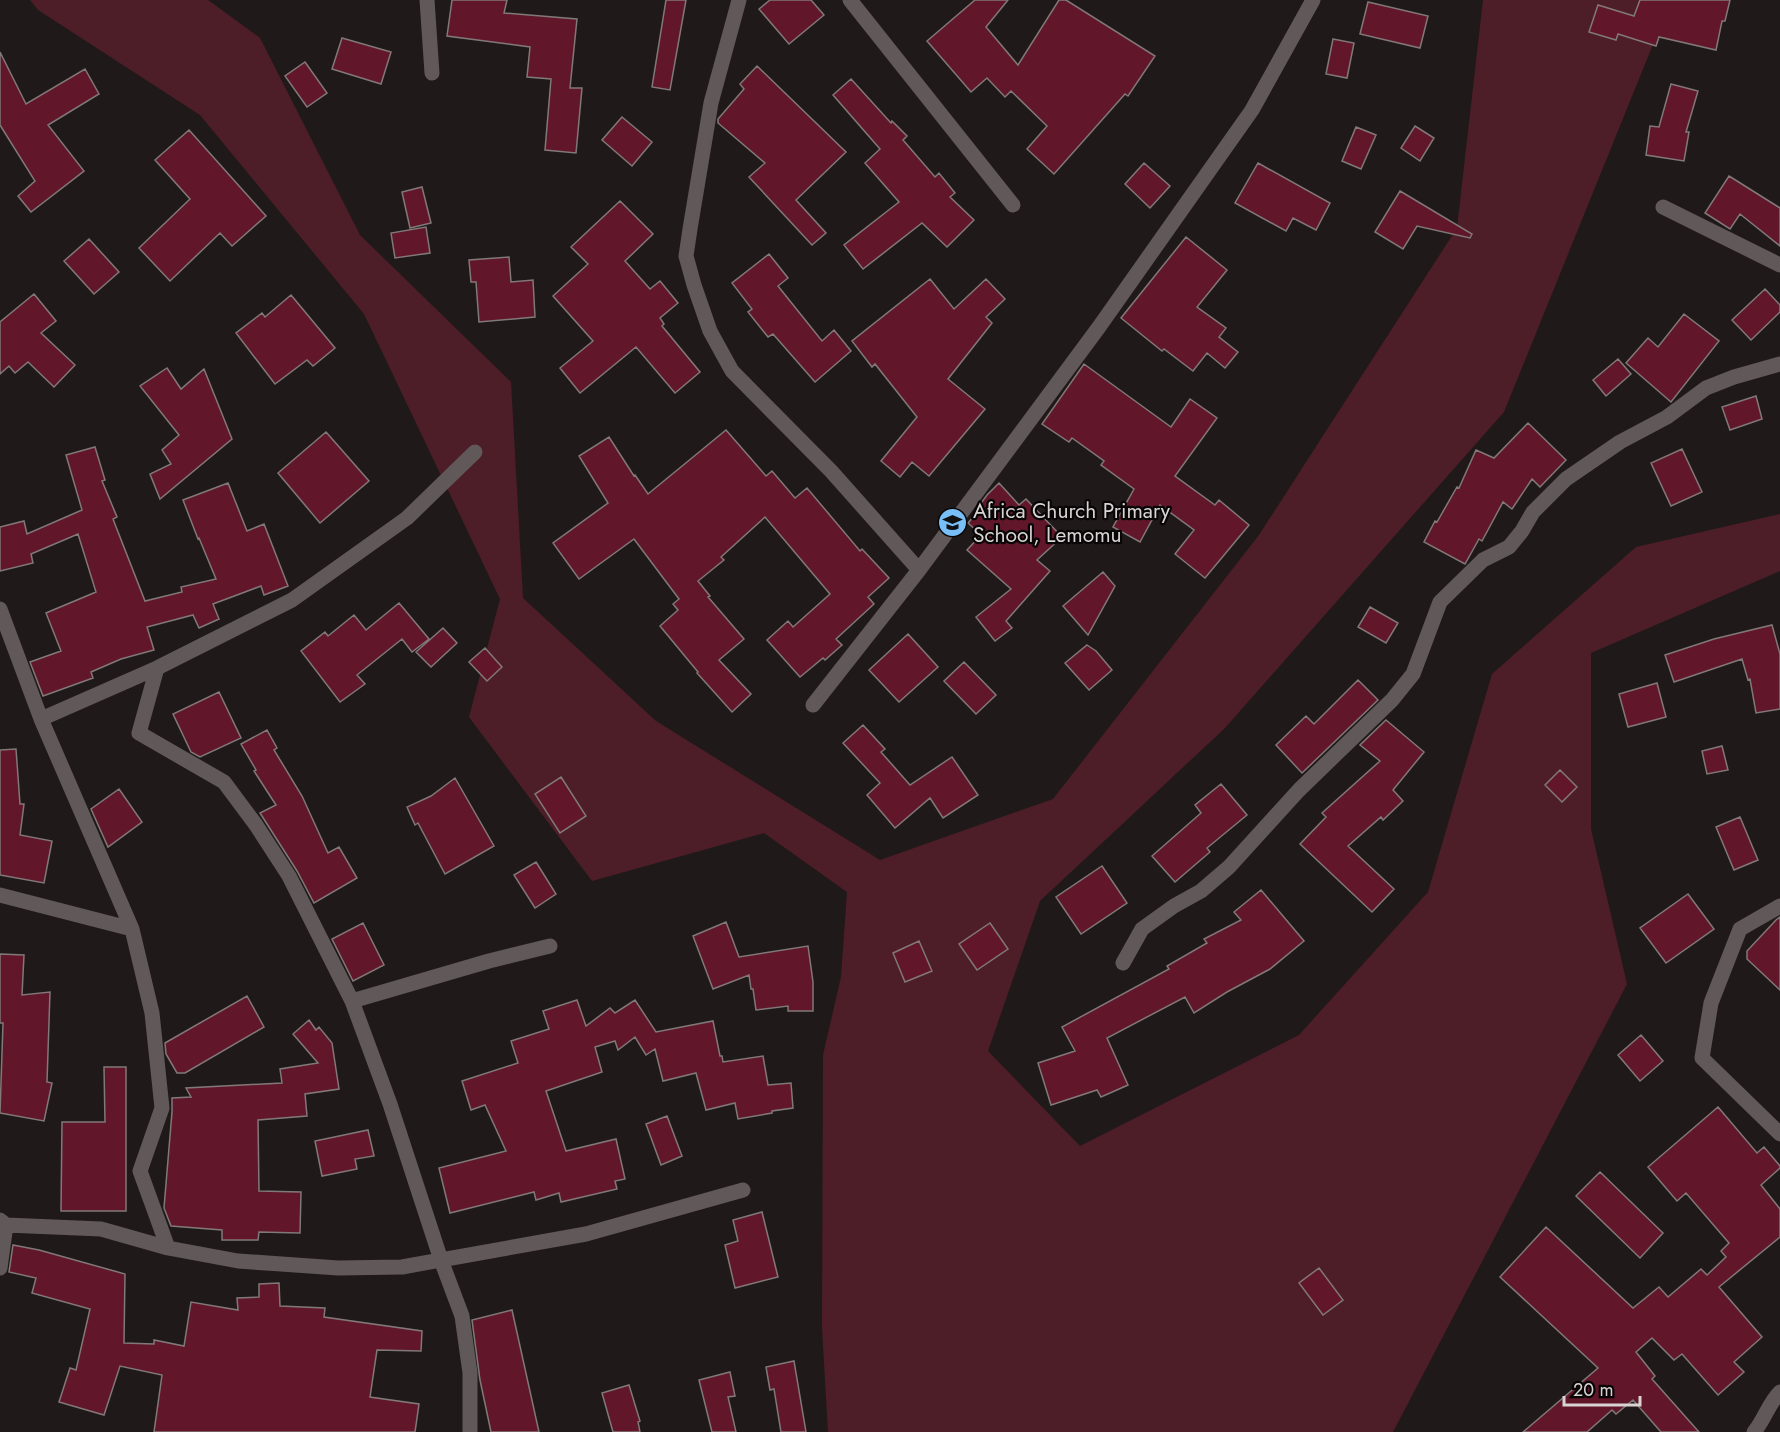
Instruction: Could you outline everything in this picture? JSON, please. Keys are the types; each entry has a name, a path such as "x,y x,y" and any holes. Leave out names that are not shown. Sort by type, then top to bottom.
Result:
{"street":[{"path":"427,0 432,73"},
{"path":"740,0 711,103 690,229 686,256 694,285 710,331 732,371 831,471 919,570"},
{"path":"850,0 1013,205"},
{"path":"813,705 919,570 1099,327 1252,110 1313,0"},
{"path":"1663,207 1780,265"},
{"path":"1123,963 1142,929 1174,906 1201,891 1229,867 1299,790 1392,700 1413,674 1440,602 1484,560 1509,547 1533,512 1566,479 1620,442 1667,417 1706,388 1734,377 1780,364"},
{"path":"41,719 157,668 292,600 407,518 475,452"},
{"path":"0,609 41,719 132,929 152,1013 162,1108 140,1172 168,1248"},
{"path":"157,668 139,733 224,782 256,825 289,876 352,1001 390,1104 441,1260 462,1316 470,1373 470,1432"},
{"path":"0,896 132,929"},
{"path":"1780,906 1740,929 1711,1003 1701,1058 1780,1134"},
{"path":"352,1001 489,961 550,946"},
{"path":"0,1268 3,1222 101,1228 168,1248 238,1261 338,1268 402,1267 586,1234 743,1190"},
{"path":"1754,1432 1764,1421 1771,1402 1780,1392"}],"shaded area":[{"path":"30,0 208,0 260,38 360,235 511,382 523,598 656,721 880,860 1053,799 1259,535 1457,228 1483,0 1671,0 1504,412 1224,729 1040,901 988,1051 1080,1146 1299,1035 1428,892 1492,674 1636,547 1780,514 1780,571 1591,653 1591,829 1627,984 1393,1432 828,1432 822,1328 823,1055 841,977 847,892 764,833 592,881 469,717 500,599 364,314 200,115 38,10"}],"building":[{"path":"452,0 507,0 504,13 577,19 570,88 582,88 576,153 545,150 551,79 527,77 530,47 447,36"},
{"path":"666,0 686,0 670,90 652,87"},
{"path":"770,0 811,0 824,15 789,44 759,9"},
{"path":"975,0 1008,0 986,27 1018,65 1059,0 1066,0 1155,56 1128,96 1125,94 1054,174 1027,149 1047,126 1011,91 1005,97 987,78 971,92 927,41"},
{"path":"1640,0 1730,0 1725,21 1722,21 1716,50 1659,37 1656,46 1618,34 1616,40 1589,32 1598,5 1634,16"},
{"path":"1368,2 1428,16 1420,48 1360,34"},
{"path":"342,38 391,52 381,84 332,69"},
{"path":"1333,39 1354,43 1347,78 1326,74"},
{"path":"0,52 26,104 85,69 99,94 48,125 84,171 31,212 18,196 35,181 0,125"},
{"path":"305,62 327,93 307,107 285,76"},
{"path":"757,66 846,152 796,200 826,233 812,245 749,177 765,163 718,123 718,119 744,89 740,84"},
{"path":"851,79 891,123 892,121 907,136 903,140 935,177 939,173 955,193 950,197 974,220 947,247 922,223 863,269 844,245 899,202 865,163 880,149 833,95"},
{"path":"1671,84 1698,91 1686,132 1689,132 1684,161 1646,155 1650,126 1659,127"},
{"path":"622,117 652,142 632,166 602,140"},
{"path":"1415,126 1434,138 1420,161 1401,148"},
{"path":"1356,127 1376,135 1361,169 1342,161"},
{"path":"189,130 266,216 232,246 220,233 170,281 139,248 190,199 155,160"},
{"path":"1144,163 1170,186 1150,208 1125,184"},
{"path":"1258,163 1330,203 1316,230 1293,218 1286,231 1235,203"},
{"path":"1729,176 1780,208 1780,246 1740,214 1730,229 1705,213"},
{"path":"422,187 431,223 410,228 402,192"},
{"path":"1400,191 1472,234 1470,238 1417,226 1403,249 1375,232"},
{"path":"620,201 653,234 625,261 650,289 660,281 678,303 660,318 664,324 662,326 700,372 675,393 636,347 580,393 560,368 593,341 553,296 588,264 571,247"},
{"path":"426,227 430,253 395,258 391,233"},
{"path":"1186,237 1227,270 1197,307 1226,328 1219,337 1238,352 1225,368 1207,353 1193,371 1164,349 1162,351 1121,318"},
{"path":"89,239 119,272 94,294 64,261"},
{"path":"769,254 788,278 778,286 822,341 834,330 851,351 815,382 773,334 768,337 748,312 752,309 732,283"},
{"path":"509,257 511,282 533,280 535,317 479,322 476,282 471,282 469,260"},
{"path":"930,279 954,309 986,279 1005,299 986,317 992,323 948,379 985,409 929,476 912,462 900,477 881,461 917,417 875,364 872,367 852,341"},
{"path":"1765,289 1780,305 1780,312 1751,340 1732,320"},
{"path":"34,294 56,321 41,333 75,365 54,387 28,362 15,373 9,366 0,374 0,322"},
{"path":"291,295 335,348 313,366 307,360 275,384 236,333 262,313 265,317"},
{"path":"1684,314 1719,341 1671,402 1626,363 1648,338 1658,347"},
{"path":"1618,359 1631,374 1606,396 1593,380"},
{"path":"1084,364 1171,427 1190,399 1217,418 1175,476 1215,505 1219,500 1249,525 1205,578 1175,554 1194,530 1160,505 1140,542 1113,527 1134,489 1101,465 1104,461 1072,438 1069,442 1042,424"},
{"path":"167,368 181,389 204,369 232,439 160,499 150,474 171,464 162,450 179,435 140,386"},
{"path":"1756,396 1762,419 1730,430 1722,407"},
{"path":"1528,423 1566,460 1540,487 1532,479 1512,509 1503,502 1482,541 1479,539 1465,564 1424,542 1457,487 1459,488 1476,450 1494,458"},
{"path":"726,430 766,476 772,471 795,498 807,488 860,551 862,549 889,578 868,597 874,604 836,639 842,645 800,677 767,640 788,621 793,627 830,594 765,517 721,557 724,560 698,581 710,596 708,597 744,639 719,660 751,694 732,712 697,673 660,626 678,610 673,604 679,599 634,539 579,579 553,543 608,503 579,456 609,437 648,494"},
{"path":"326,432 369,481 320,523 278,473"},
{"path":"95,447 105,480 102,481 117,517 113,519 145,601 182,592 181,587 216,579 183,500 228,483 247,531 264,524 288,586 264,595 261,586 213,604 219,619 199,628 193,615 147,627 154,650 121,659 91,672 93,678 43,696 30,662 61,651 46,613 96,592 78,534 31,554 33,563 0,571 0,527 24,521 27,534 82,510 66,455"},
{"path":"1682,449 1702,492 1671,506 1651,463"},
{"path":"999,483 1019,505 1026,499 1062,537 1037,560 1050,571 1006,621 1012,628 995,641 976,617 1011,589 967,550 981,535 968,523 981,508 979,506 987,495"},
{"path":"1103,572 1115,586 1088,635 1063,606"},
{"path":"399,603 429,639 412,652 402,639 357,675 365,684 340,702 301,651 325,632 328,636 354,615 366,630"},
{"path":"1370,607 1398,623 1386,643 1358,627"},
{"path":"1772,625 1780,654 1780,709 1756,713 1750,679 1748,680 1742,659 1674,682 1665,655 1714,639"},
{"path":"443,628 457,643 431,667 416,652"},
{"path":"908,634 938,667 899,702 869,670"},
{"path":"1087,645 1096,651 1112,670 1089,690 1065,663"},
{"path":"485,648 502,667 487,681 469,662"},
{"path":"964,662 996,695 976,714 944,681"},
{"path":"1358,680 1378,700 1302,773 1276,745 1306,716 1314,724"},
{"path":"1657,683 1666,717 1628,727 1619,694"},
{"path":"219,692 241,738 200,757 191,752 173,714"},
{"path":"1386,720 1424,752 1393,790 1403,801 1383,820 1381,817 1348,846 1394,889 1372,912 1300,844 1326,817 1322,813 1380,761 1360,745"},
{"path":"863,725 885,749 881,752 910,785 952,757 978,795 943,818 930,798 895,828 867,795 880,783 843,743"},
{"path":"267,730 277,748 274,750 302,796 328,853 339,847 357,878 314,903 297,871 260,813 276,805 254,771 256,770 241,744"},
{"path":"1722,746 1728,770 1707,774 1702,751"},
{"path":"16,749 20,804 24,804 20,835 52,841 44,883 0,875 0,750"},
{"path":"1560,770 1577,787 1562,802 1545,785"},
{"path":"561,777 586,816 560,833 535,794"},
{"path":"455,778 494,846 445,874 418,823 415,825 407,807 431,796"},
{"path":"1221,784 1247,815 1207,848 1210,852 1175,882 1152,856 1201,813 1195,805"},
{"path":"119,789 142,822 108,847 91,809"},
{"path":"1740,817 1758,860 1734,870 1716,827"},
{"path":"536,862 556,894 535,908 514,875"},
{"path":"1102,866 1127,903 1081,934 1056,897"},
{"path":"1261,890 1304,941 1270,969 1194,1013 1185,997 1107,1038 1128,1085 1101,1097 1097,1090 1051,1105 1038,1063 1075,1051 1062,1027 1169,969 1167,966 1207,943 1204,939 1241,920 1234,912"},
{"path":"1688,894 1714,929 1666,963 1640,928"},
{"path":"1780,917 1780,990 1747,959 1747,951"},
{"path":"726,922 739,957 808,946 813,982 813,1011 788,1011 788,1006 756,1010 749,975 713,989 693,936"},
{"path":"363,923 384,965 353,981 332,939"},
{"path":"990,923 1008,949 977,970 959,944"},
{"path":"919,941 932,971 905,982 893,953"},
{"path":"0,954 24,955 22,995 50,992 47,1082 52,1083 44,1121 0,1113 3,1023 0,1023"},
{"path":"247,996 264,1027 185,1073 177,1073 166,1054 165,1043"},
{"path":"577,1000 586,1026 610,1008 615,1013 635,1000 656,1032 713,1021 723,1062 763,1056 768,1085 791,1083 793,1108 738,1119 735,1103 706,1110 696,1073 663,1081 655,1049 646,1055 635,1037 618,1050 615,1041 595,1047 602,1072 546,1091 566,1151 616,1139 625,1179 615,1181 617,1189 561,1202 559,1193 536,1200 534,1192 450,1213 439,1168 506,1151 485,1105 471,1110 462,1081 518,1063 511,1041 549,1029 543,1011"},
{"path":"309,1020 316,1030 319,1027 332,1043 339,1089 305,1094 307,1116 258,1120 259,1191 301,1192 300,1233 259,1232 258,1240 222,1240 222,1230 171,1226 164,1208 172,1098 191,1097 186,1088 282,1083 280,1069 318,1063 293,1034"},
{"path":"1641,1035 1663,1061 1640,1081 1618,1055"},
{"path":"104,1067 126,1067 126,1211 61,1211 62,1122 105,1122"},
{"path":"1718,1107 1757,1153 1764,1147 1780,1166 1761,1185 1780,1209 1780,1237 1719,1287 1762,1337 1734,1362 1744,1372 1718,1395 1682,1354 1674,1360 1652,1338 1636,1352 1655,1376 1652,1379 1699,1432 1661,1432 1633,1400 1616,1414 1612,1410 1587,1432 1523,1432 1598,1368 1500,1277 1546,1227 1633,1308 1659,1287 1668,1297 1701,1269 1707,1275 1726,1257 1721,1251 1729,1243 1686,1193 1677,1201 1648,1167"},
{"path":"667,1116 682,1156 661,1165 646,1124"},
{"path":"368,1130 374,1156 355,1159 357,1169 322,1176 315,1141"},
{"path":"1600,1172 1663,1233 1640,1258 1576,1196"},
{"path":"762,1212 778,1277 735,1288 725,1245 738,1241 733,1220"},
{"path":"13,1245 125,1274 124,1343 154,1344 154,1340 184,1346 191,1302 238,1310 237,1298 259,1297 259,1284 279,1283 280,1306 325,1308 324,1317 422,1331 421,1351 377,1350 370,1397 419,1404 415,1432 154,1432 162,1375 120,1366 104,1415 59,1402 70,1368 76,1370 90,1309 32,1293 36,1278 9,1272"},
{"path":"1319,1268 1343,1300 1323,1315 1299,1283"},
{"path":"512,1310 539,1432 491,1432 480,1380 472,1320"},
{"path":"794,1361 806,1432 781,1432 774,1389 770,1390 766,1367"},
{"path":"730,1372 735,1396 728,1397 736,1432 712,1432 699,1380"},
{"path":"629,1385 640,1421 638,1422 640,1432 613,1432 602,1393"}],"place":[{"name":"Africa Church Primary School, Lemomu","path":"952,523"}]}
